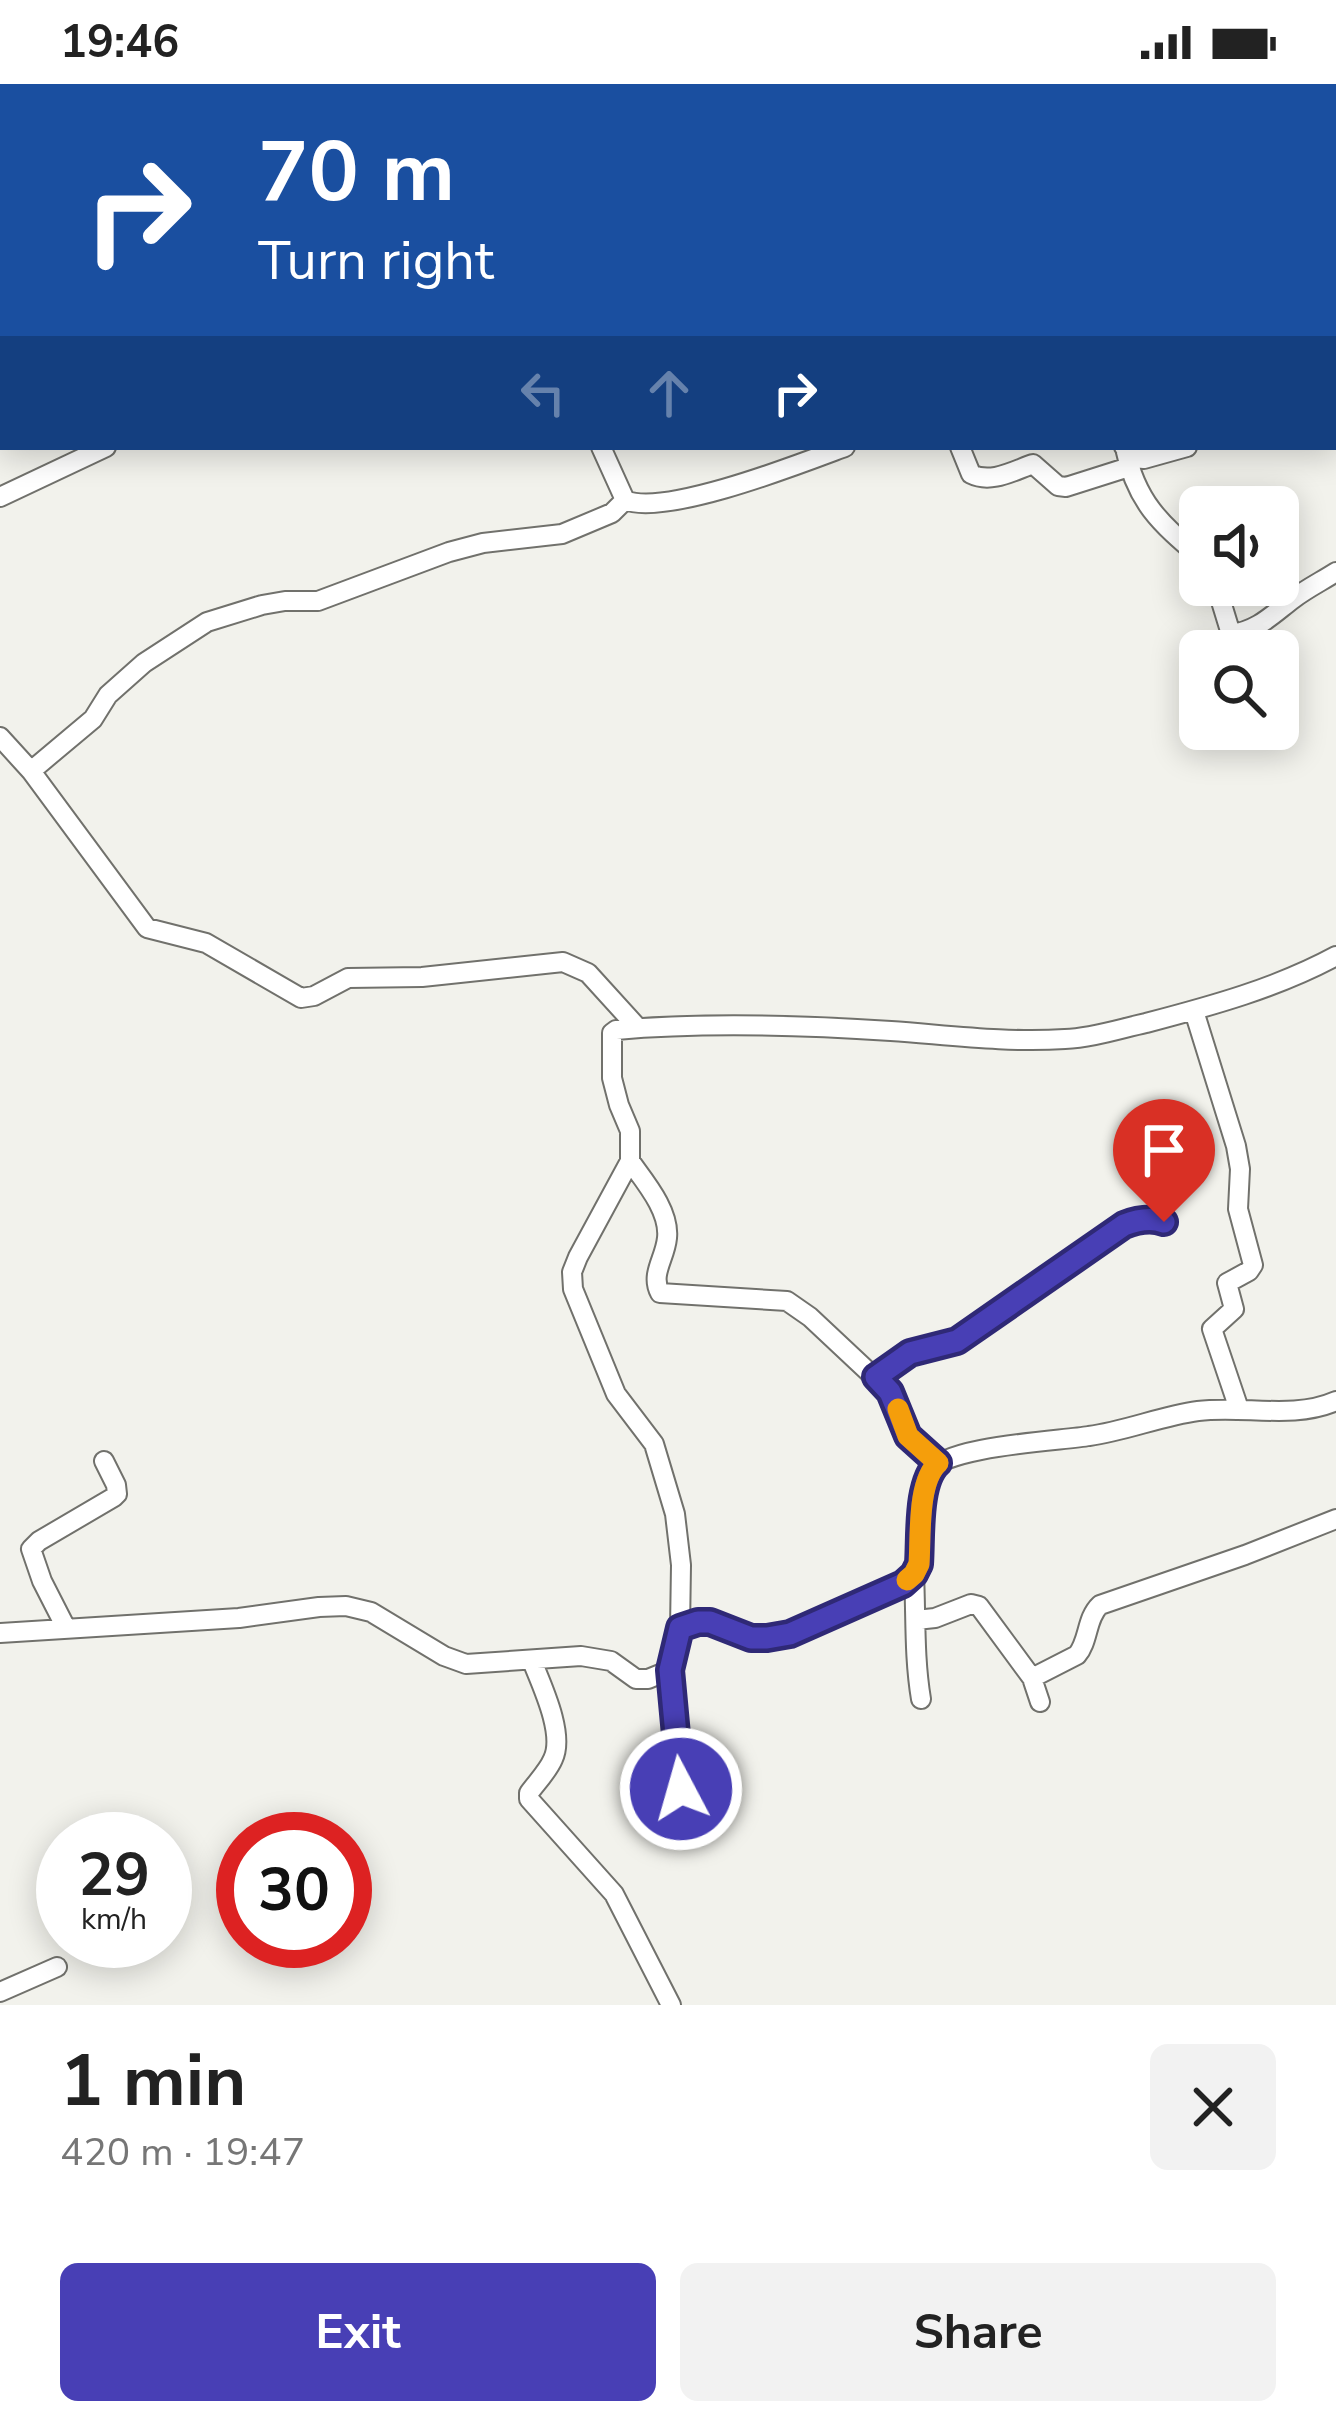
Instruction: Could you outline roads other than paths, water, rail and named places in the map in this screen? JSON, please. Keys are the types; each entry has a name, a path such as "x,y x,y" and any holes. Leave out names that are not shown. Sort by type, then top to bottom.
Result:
{"street":[{"path":"0,497 100,450"},
{"path":"602,450 632,504 701,494 837,450"},
{"path":"961,450 970,474 981,479 1033,464 1058,486 1066,487 1126,454"},
{"path":"1126,454 1144,459 1176,450"},
{"path":"1126,454 1139,493 1153,515 1179,538"},
{"path":"31,771 93,719 108,695 144,663 207,622 262,605 318,601 483,543 562,534 612,513 626,500"},
{"path":"1299,595 1336,572"},
{"path":"1222,606 1231,634 1255,628 1284,606"},
{"path":"0,736 147,928 206,943 301,998 348,978 422,977 563,962 588,973 638,1028"},
{"path":"681,1789 670,1670 680,1628 681,1565 675,1514 654,1444 616,1394 573,1289 572,1272 578,1257 630,1161 629,1131 612,1078 610,1036 616,1030 690,1024 1066,1040 1228,1001 1336,956"},
{"path":"1194,1010 1236,1146 1238,1209 1253,1265 1227,1282 1234,1309 1212,1329 1239,1409"},
{"path":"630,1161 665,1219 667,1237 655,1280 660,1293 787,1301 890,1392 908,1436 938,1463"},
{"path":"876,1377 910,1353 957,1341 1124,1225 1136,1220 1164,1222"},
{"path":"680,1628 710,1622 751,1638 790,1634 903,1584 919,1564 924,1487 938,1463 1036,1440 1087,1437 1199,1411 1316,1409 1336,1401"},
{"path":"66,1628 31,1549 117,1494 104,1461"},
{"path":"1032,1678 1082,1650 1093,1612 1100,1605 1336,1519"},
{"path":"914,1574 915,1664 921,1700"},
{"path":"916,1620 970,1604 979,1606 1032,1678 1040,1702"},
{"path":"0,1633 239,1618 346,1606 370,1612 466,1664 581,1656 611,1661 636,1679 670,1670"},
{"path":"532,1661 547,1698 557,1746 529,1799 614,1894 662,2002"},
{"path":"0,1992 54,1968"}]}
